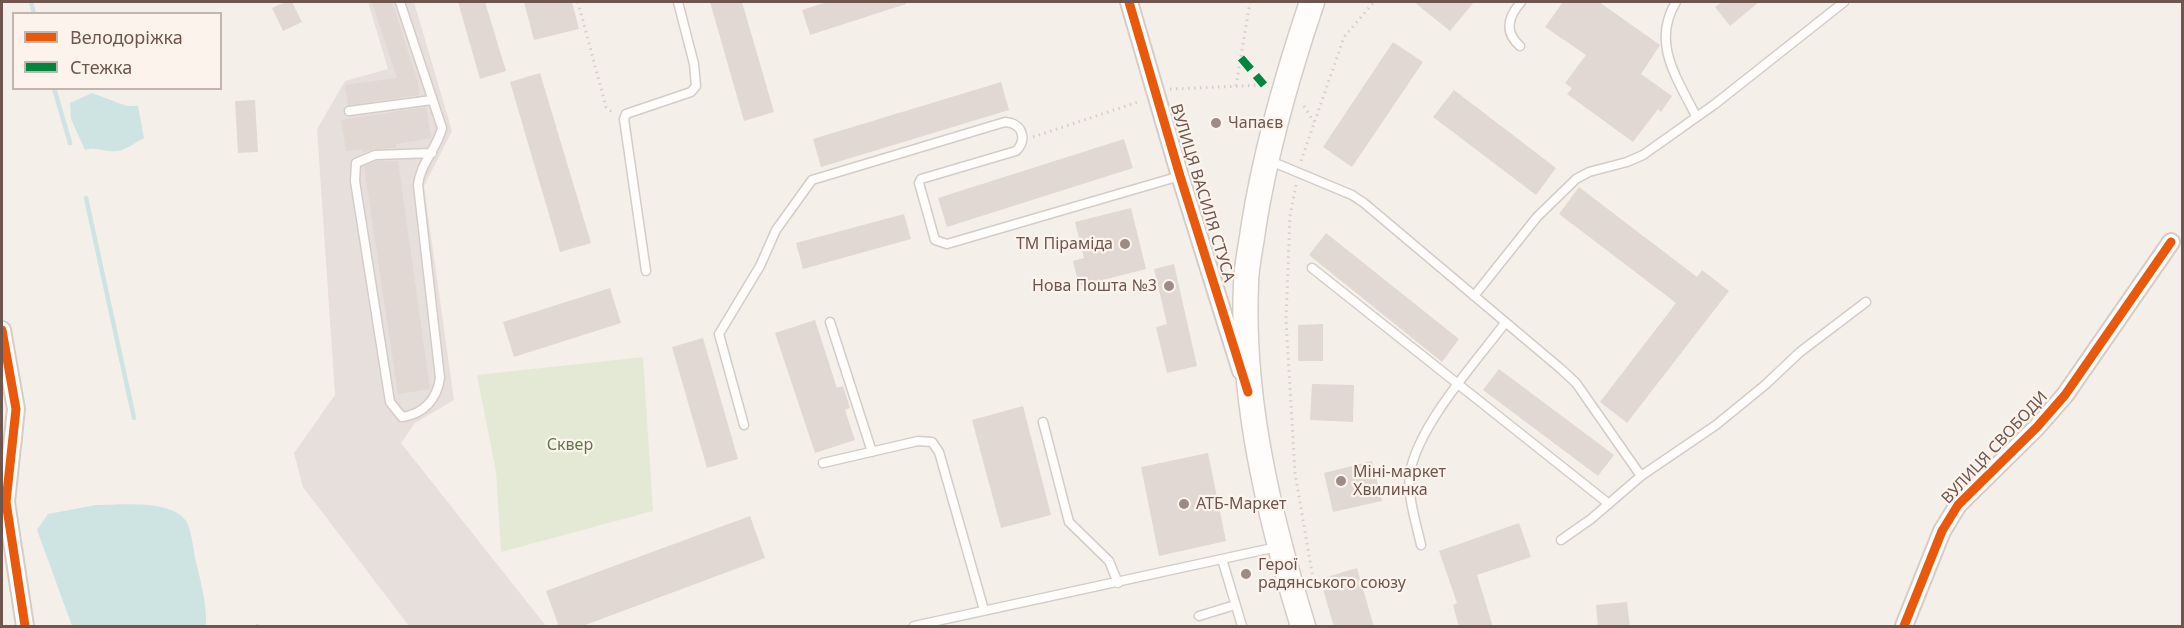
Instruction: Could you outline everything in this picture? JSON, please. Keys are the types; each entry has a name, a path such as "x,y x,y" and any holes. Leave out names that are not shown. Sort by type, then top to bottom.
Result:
{"main road":[{"path":"1303,627 1280,546 1248,392 1246,282 1267,159 1312,2"}],"street":[{"name":"ВУЛИЦЯ ВАСИЛЯ СТУСА","path":"1129,2 1180,176 1248,392"},
{"path":"1303,28 1322,2"},
{"name":"ВУЛИЦЯ СВОБОДИ","path":"1904,627 1942,531 1958,505 2037,427 2065,394 2171,242"},
{"path":"2,330 15,409 6,502 25,627"}],"lane":[{"path":"400,2 442,128 439,142 419,174 418,185 440,378 438,392 430,403 421,412 402,417 390,402 355,181 356,163 375,154 432,153"},
{"path":"646,271 624,119 626,114 691,92 696,86 694,64 678,2"},
{"path":"1520,46 1514,41 1509,27 1513,11 1521,2"},
{"path":"1676,2 1668,15 1664,38 1675,73 1696,116"},
{"path":"1474,296 1537,218 1576,179 1589,172 1627,162 1643,155 1715,104 1844,2"},
{"path":"349,111 432,100"},
{"path":"744,425 719,334 760,266 776,230 805,186 812,180 1005,122 1017,125 1023,140 1019,148 1012,153 921,179 918,186 938,242 947,244 1180,176"},
{"path":"1267,159 1352,195 1474,296 1576,383 1641,476"},
{"path":"1312,268 1458,387 1609,504"},
{"path":"1561,540 1609,504 1641,476 1716,425 1766,385 1800,352 1866,302"},
{"path":"830,322 872,452"},
{"path":"1421,545 1410,490 1414,457 1425,432 1505,323"},
{"path":"1043,422 1069,522 1109,561 1118,582"},
{"path":"823,463 925,440 936,447 984,610"},
{"path":"914,627 1280,546"},
{"path":"1222,559 1242,627"},
{"path":"1199,616 1235,605"}],"path":[{"path":"578,2 606,106 624,119"},
{"path":"1236,86 1250,2"},
{"path":"1317,600 1295,473 1286,321 1290,216 1298,172 1344,37 1374,2"},
{"path":"1023,140 1156,93 1264,85"},
{"path":"1304,106 1315,122"}],"shaded area":[{"path":"368,2 414,2 452,131 424,186 454,400 415,423 401,443 546,626 409,626 303,487 294,453 335,395 317,129 345,81 388,69"},
{"path":"92,93 127,106 138,106 144,138 118,151 85,150 71,119 70,103"},
{"path":"96,505 157,506 179,514 186,521 203,594 206,626 72,626 37,530 48,514"}],"green space":[{"name":"Сквер","path":"643,357 653,511 501,552 496,472 477,375"}],"building":[{"path":"285,2 292,2 302,22 283,31 272,8"},
{"path":"372,2 392,2 418,82 419,95 348,105 345,85 397,78"},
{"path":"458,2 485,2 506,71 480,79"},
{"path":"524,2 572,2 579,29 534,40"},
{"path":"710,2 742,2 774,112 744,121"},
{"path":"827,2 906,2 906,4 810,35 802,10"},
{"path":"1414,2 1474,2 1450,31"},
{"path":"1563,2 1599,2 1660,45 1641,74 1672,96 1661,112 1658,109 1633,142 1567,94 1572,88 1565,83 1586,55 1545,27"},
{"path":"1722,2 1759,2 1730,26 1715,7"},
{"path":"1393,42 1423,62 1352,167 1323,147"},
{"path":"540,73 591,243 560,252 510,82"},
{"path":"1001,82 1009,110 821,167 813,139"},
{"path":"1454,90 1556,168 1536,195 1433,117"},
{"path":"255,100 258,152 238,153 235,101"},
{"path":"426,107 431,138 396,144 396,148 374,149 362,153 362,149 346,151 341,120"},
{"path":"1124,139 1133,168 947,227 938,198"},
{"path":"376,161 398,161 430,389 398,394 364,166"},
{"path":"1579,187 1697,277 1702,270 1729,291 1627,423 1600,402 1676,303 1559,214"},
{"path":"1131,208 1146,269 1079,286 1073,261 1084,258 1075,222"},
{"path":"904,214 911,239 803,269 796,243"},
{"path":"1326,233 1459,339 1442,362 1309,255"},
{"path":"1174,264 1197,366 1167,373 1156,327 1167,324 1154,269"},
{"path":"610,288 621,323 514,357 503,322"},
{"path":"815,320 837,388 843,386 850,408 845,410 855,440 815,453 775,333"},
{"path":"1323,324 1323,361 1298,361 1298,325"},
{"path":"703,338 738,459 707,468 672,347"},
{"path":"1499,369 1614,455 1598,476 1483,390"},
{"path":"1312,384 1354,385 1353,422 1310,420"},
{"path":"1023,406 1051,515 1001,528 972,420"},
{"name":"АТБ-Маркет","path":"1208,453 1226,541 1159,556 1141,467"},
{"path":"1372,461 1382,501 1333,512 1324,473"},
{"path":"750,516 765,558 580,627 559,627 546,591"},
{"path":"1519,523 1531,557 1477,575 1493,627 1459,627 1453,605 1457,603 1439,551"},
{"path":"1357,568 1374,627 1334,627 1320,579"},
{"path":"1627,602 1630,627 1598,627 1596,605"}],"waterway":[{"path":"31,2 34,12"},
{"path":"55,90 70,143"},
{"path":"86,198 134,418"}],"marked path":[{"path":"1241,58 1264,85"}],"cycle path":[{"path":"1129,2 1180,176 1248,392"},
{"path":"1904,626 1942,531 1958,505 2037,427 2065,395 2171,242"},
{"path":"2,330 16,409 6,502 25,626"}],"place":[{"name":"Чапаєв","path":"1216,123"},
{"name":"ТМ Піраміда","path":"1125,244"},
{"name":"Нова Пошта №3","path":"1169,286"},
{"name":"Міні-маркет Хвилинка","path":"1341,481"},
{"name":"АТБ-Маркет","path":"1184,504"},
{"name":"Герої радянського союзу","path":"1246,574"}]}
